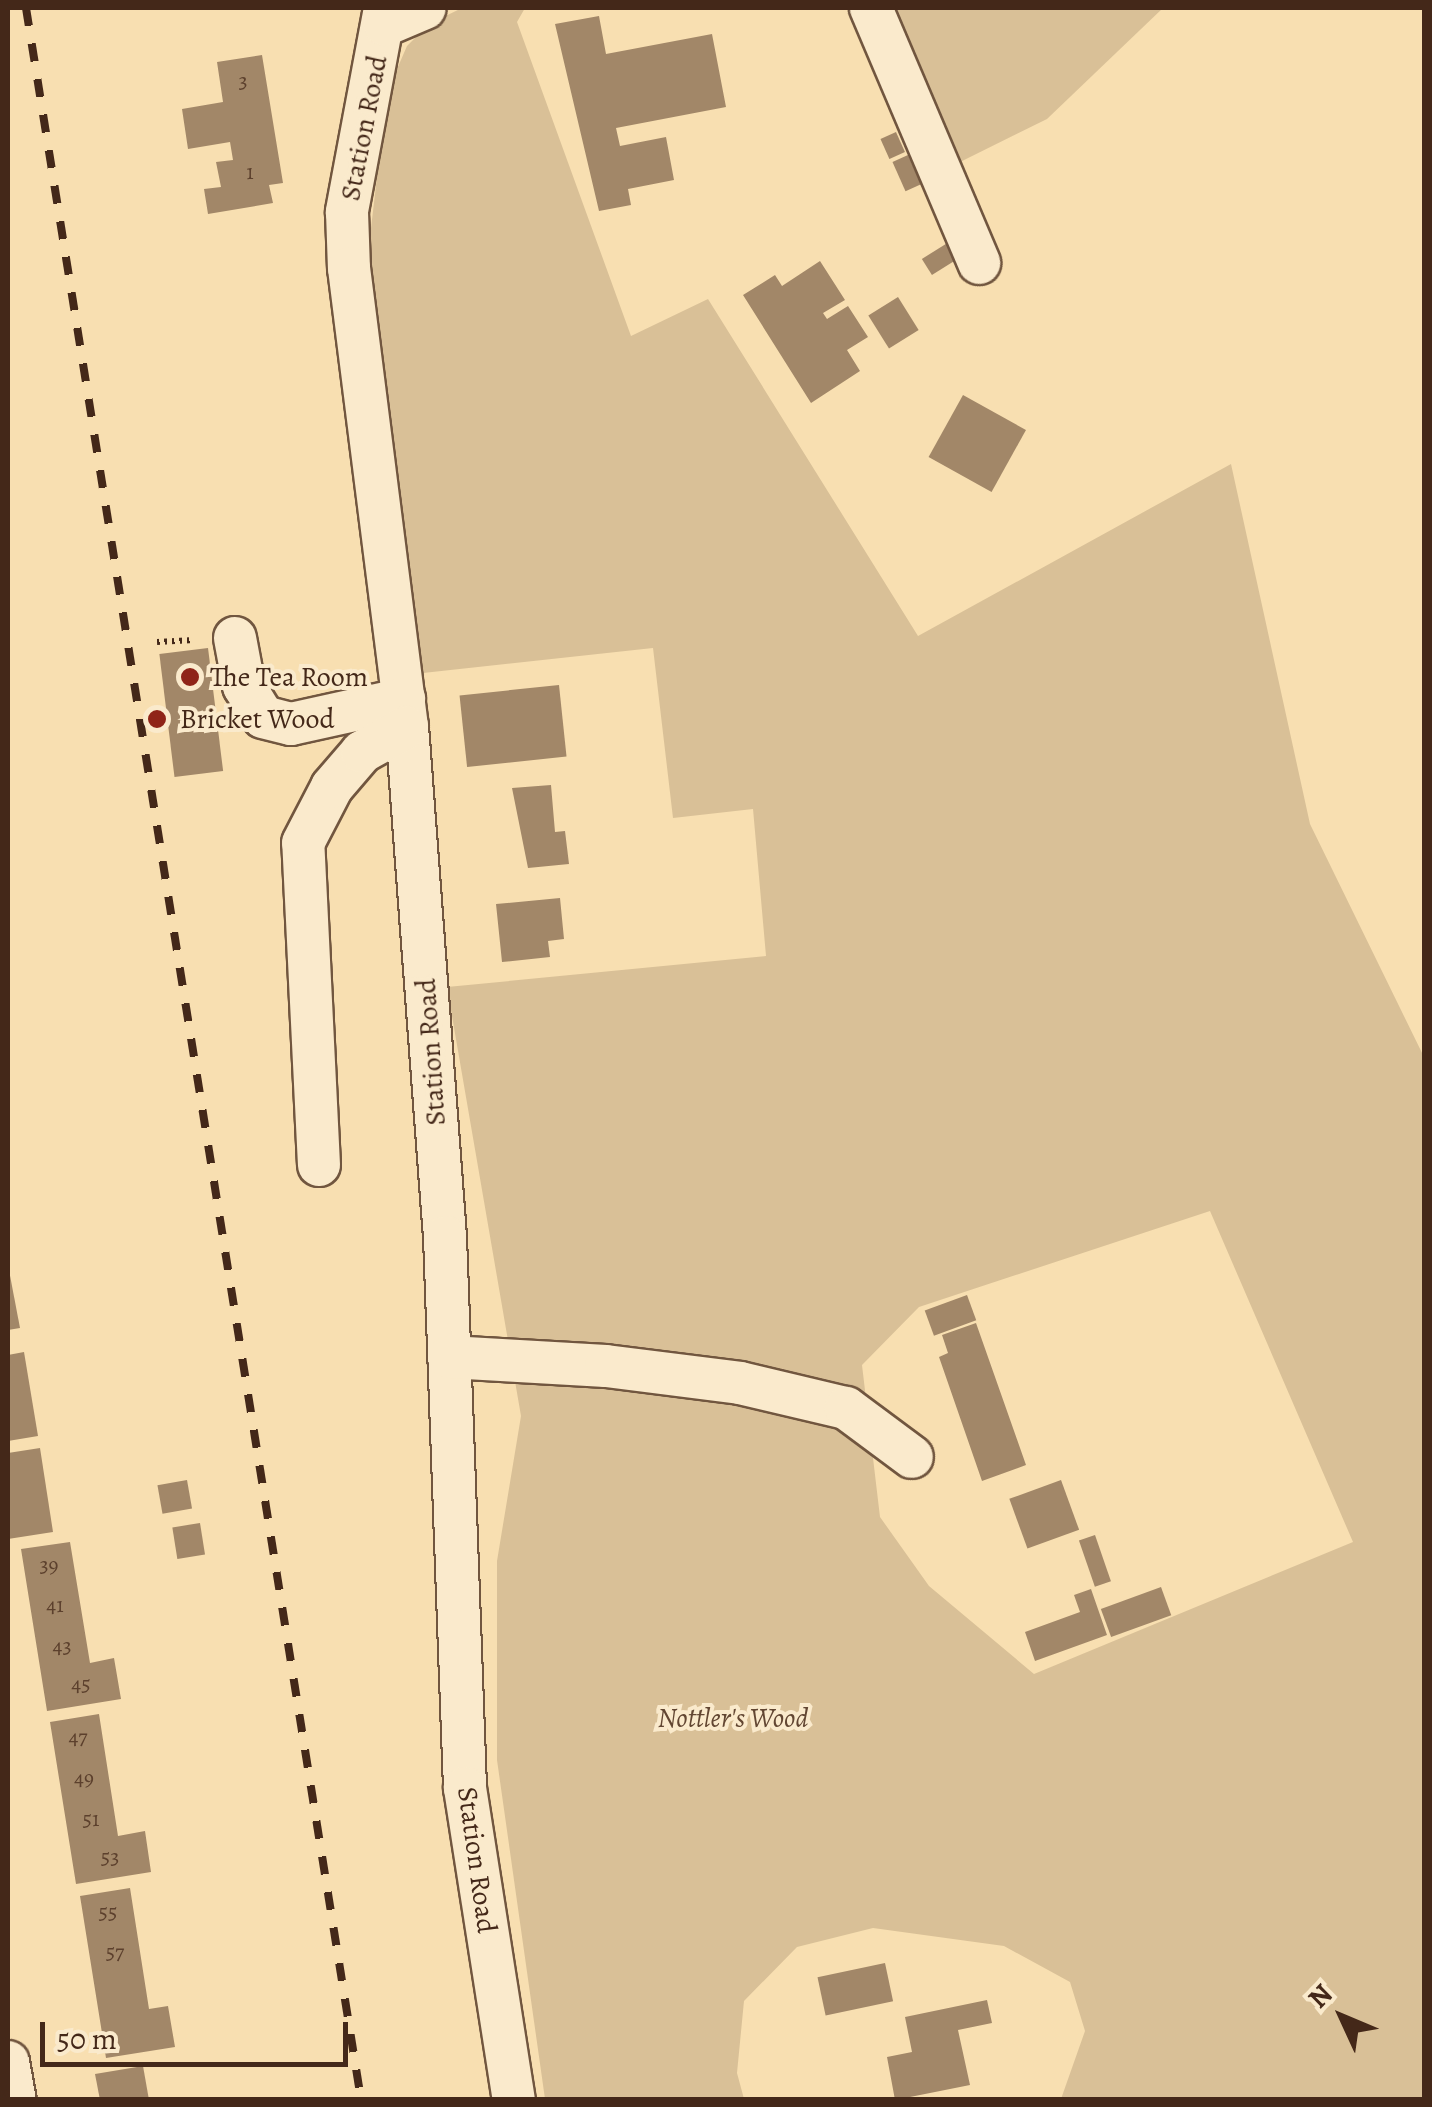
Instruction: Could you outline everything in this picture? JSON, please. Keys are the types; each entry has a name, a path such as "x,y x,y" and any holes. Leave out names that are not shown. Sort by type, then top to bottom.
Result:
{"street":[{"path":"385,16 425,8"},
{"path":"871,8 979,263"},
{"name":"Station Road","path":"385,16 346,212 406,713 449,1357 465,1788 514,2100"},
{"path":"235,638 244,686 263,716 291,724 406,713"},
{"path":"319,1164 303,843 332,786 362,752 406,713"},
{"path":"449,1357 740,1383 846,1408 912,1457"}],"green space":[{"name":"Nottler's Wood","path":"462,8 525,8 517,22 631,336 708,299 918,636 1231,464 1310,824 1424,1057 1424,2099 1061,2099 1085,2031 1070,1982 1004,1946 873,1928 797,1947 744,2001 737,2073 744,2099 545,2099 497,1760 497,1561 521,1416 447,987 766,956 753,809 673,818 653,648 423,673 369,245 387,92 407,46 429,24","holes":["1210,1211 1353,1542 1034,1674 929,1586 880,1517 862,1365 919,1307"]},
{"path":"881,8 1163,8 1047,119 950,167"}],"building":[{"path":"599,16 606,54 712,34 726,107 616,128 620,146 666,137 674,180 628,189 631,205 599,211 555,24"},
{"path":"262,55 283,183 269,185 273,203 208,214 204,189 221,187 216,162 233,160 230,142 188,149 182,109 223,102 217,62"},
{"path":"896,132 905,152 889,159 880,139"},
{"path":"908,155 921,184 905,191 892,162"},
{"path":"949,242 959,258 932,275 922,259"},
{"path":"820,261 845,300 823,313 827,319 848,306 868,337 847,350 860,371 811,403 743,295 775,275 782,286"},
{"path":"898,297 919,330 889,349 868,316"},
{"path":"963,395 1026,430 992,492 929,457"},
{"path":"208,648 223,771 174,777 159,654"},
{"path":"559,685 567,757 467,767 460,695"},
{"path":"551,785 555,832 565,831 569,864 528,868 512,788"},
{"path":"560,898 564,939 548,941 550,957 502,962 496,904"},
{"path":"8,1265 20,1328 8,1330"},
{"path":"967,1295 976,1320 934,1336 925,1310"},
{"path":"976,1323 1026,1465 982,1481 939,1357 948,1353 942,1335"},
{"path":"24,1352 38,1436 8,1441 8,1355"},
{"path":"40,1448 53,1532 8,1539 8,1453"},
{"path":"187,1480 192,1509 162,1514 157,1485"},
{"path":"1061,1480 1079,1530 1027,1549 1009,1499"},
{"path":"200,1523 205,1555 177,1559 172,1527"},
{"path":"1095,1535 1111,1581 1095,1587 1079,1541"},
{"path":"70,1542 90,1663 114,1658 121,1699 47,1711 21,1549"},
{"path":"1161,1587 1171,1615 1111,1637 1101,1609"},
{"path":"1091,1589 1107,1635 1035,1661 1025,1632 1080,1612 1074,1595"},
{"path":"99,1714 118,1836 145,1831 151,1872 76,1884 50,1722"},
{"path":"130,1888 149,2009 168,2006 175,2047 106,2058 80,1896"},
{"path":"885,1963 893,2001 826,2015 818,1977"},
{"path":"987,2000 992,2023 958,2030 970,2085 895,2100 887,2057 912,2052 905,2017"},
{"path":"143,2066 149,2100 100,2100 95,2074"}],"railway":[{"path":"26,8 361,2100"}],"place":[{"name":"The Tea Room","path":"190,677"},
{"name":"Bricket Wood","path":"157,719"}]}
